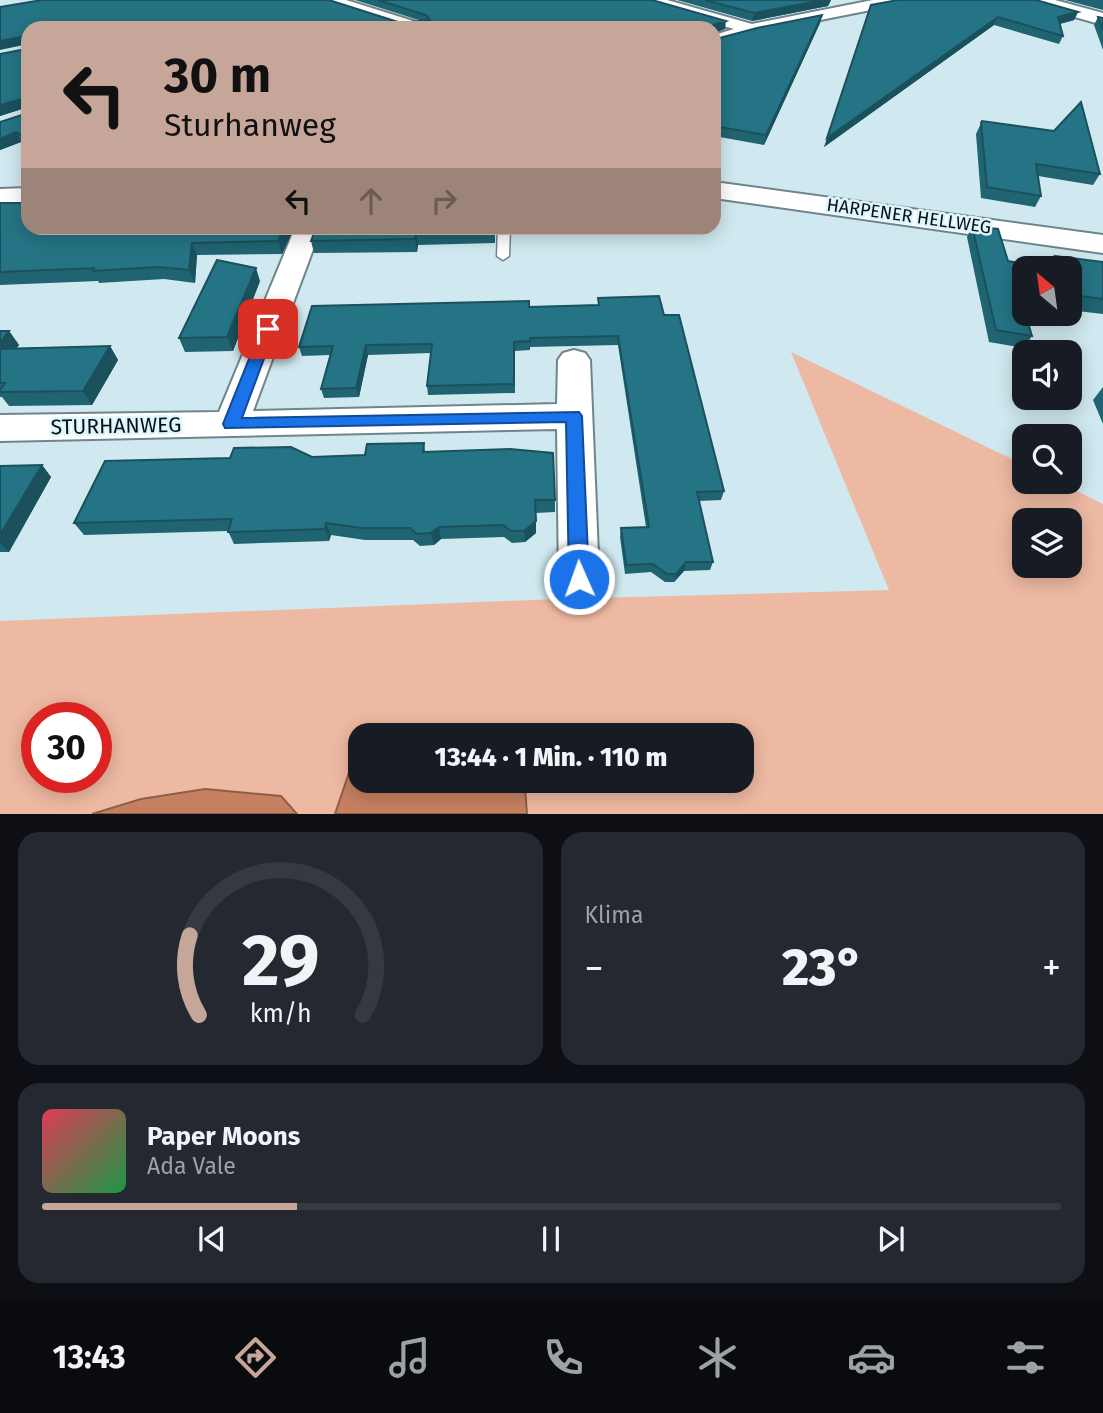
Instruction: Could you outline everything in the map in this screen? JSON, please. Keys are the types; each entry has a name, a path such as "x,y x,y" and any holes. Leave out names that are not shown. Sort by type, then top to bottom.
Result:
{"street":[{"path":"330,0 396,21"},
{"path":"650,0 752,29"},
{"path":"721,38 752,29 896,0"},
{"path":"1035,0 1103,19"},
{"path":"384,21 390,19"},
{"name":"HARPENER HELLWEG","path":"721,191 1103,244"},
{"path":"0,197 21,196"},
{"path":"231,424 305,235"},
{"path":"574,360 579,579"},
{"name":"STURHANWEG","path":"0,428 574,416"}],"lane":[{"path":"503,256 504,235"}],"shaded area":[{"path":"791,352 1012,459 1012,494 1082,494 1103,504 1103,814 527,814 526,793 754,793 754,723 348,723 348,776 335,814 297,814 281,796 205,789 141,799 92,814 0,814 0,621 556,599 889,590"},
{"path":"348,776 348,793 526,793 527,814 335,814"},
{"path":"205,789 281,796 297,814 92,814 141,799"}],"building":[{"path":"42,0 329,0 395,21 21,21 21,37 0,41 0,7"},
{"path":"378,0 652,0 726,21 420,21 430,20 426,15"},
{"path":"705,0 823,0 754,13"},
{"path":"898,0 1036,0 1078,12 1058,17 1063,36 998,17 827,138 871,5"},
{"path":"822,15 766,135 721,127 721,38"},
{"path":"21,50 21,99 0,105 0,54"},
{"path":"1081,102 1100,174 1036,164 1041,196 987,187 982,121 1054,131"},
{"path":"21,115 21,134 16,132 0,139 0,122"},
{"path":"0,203 21,203 21,235 281,235 278,241 192,243 189,270 158,267 0,272"},
{"path":"972,226 998,229 1008,261 1012,262 1012,326 1029,326 1032,336 996,330"},
{"path":"313,235 416,235 415,239 311,241"},
{"path":"1082,259 1103,262 1103,299 1082,296"},
{"path":"217,260 256,268 227,337 179,338"},
{"path":"659,296 664,315 679,315 724,491 697,492 713,562 686,562 676,574 667,574 653,564 626,565 621,528 649,527 618,336 530,338 530,341 514,342 514,384 427,386 432,344 366,345 356,388 321,389 333,346 299,347 312,306 529,301 529,307 599,305 598,298"},
{"path":"0,331 9,331 0,343"},
{"path":"110,346 83,391 0,392 5,383 0,383 0,349"},
{"path":"424,443 423,452 510,449 553,453 555,500 535,500 536,521 524,531 511,531 503,525 439,527 431,533 417,534 410,528 361,528 326,523 325,529 228,532 232,519 74,523 105,461 230,458 234,448 291,447 312,457 365,455 367,444"},
{"path":"42,465 0,535 0,466"}],"route":[{"path":"268,329 231,424 574,416 579,579"}]}
